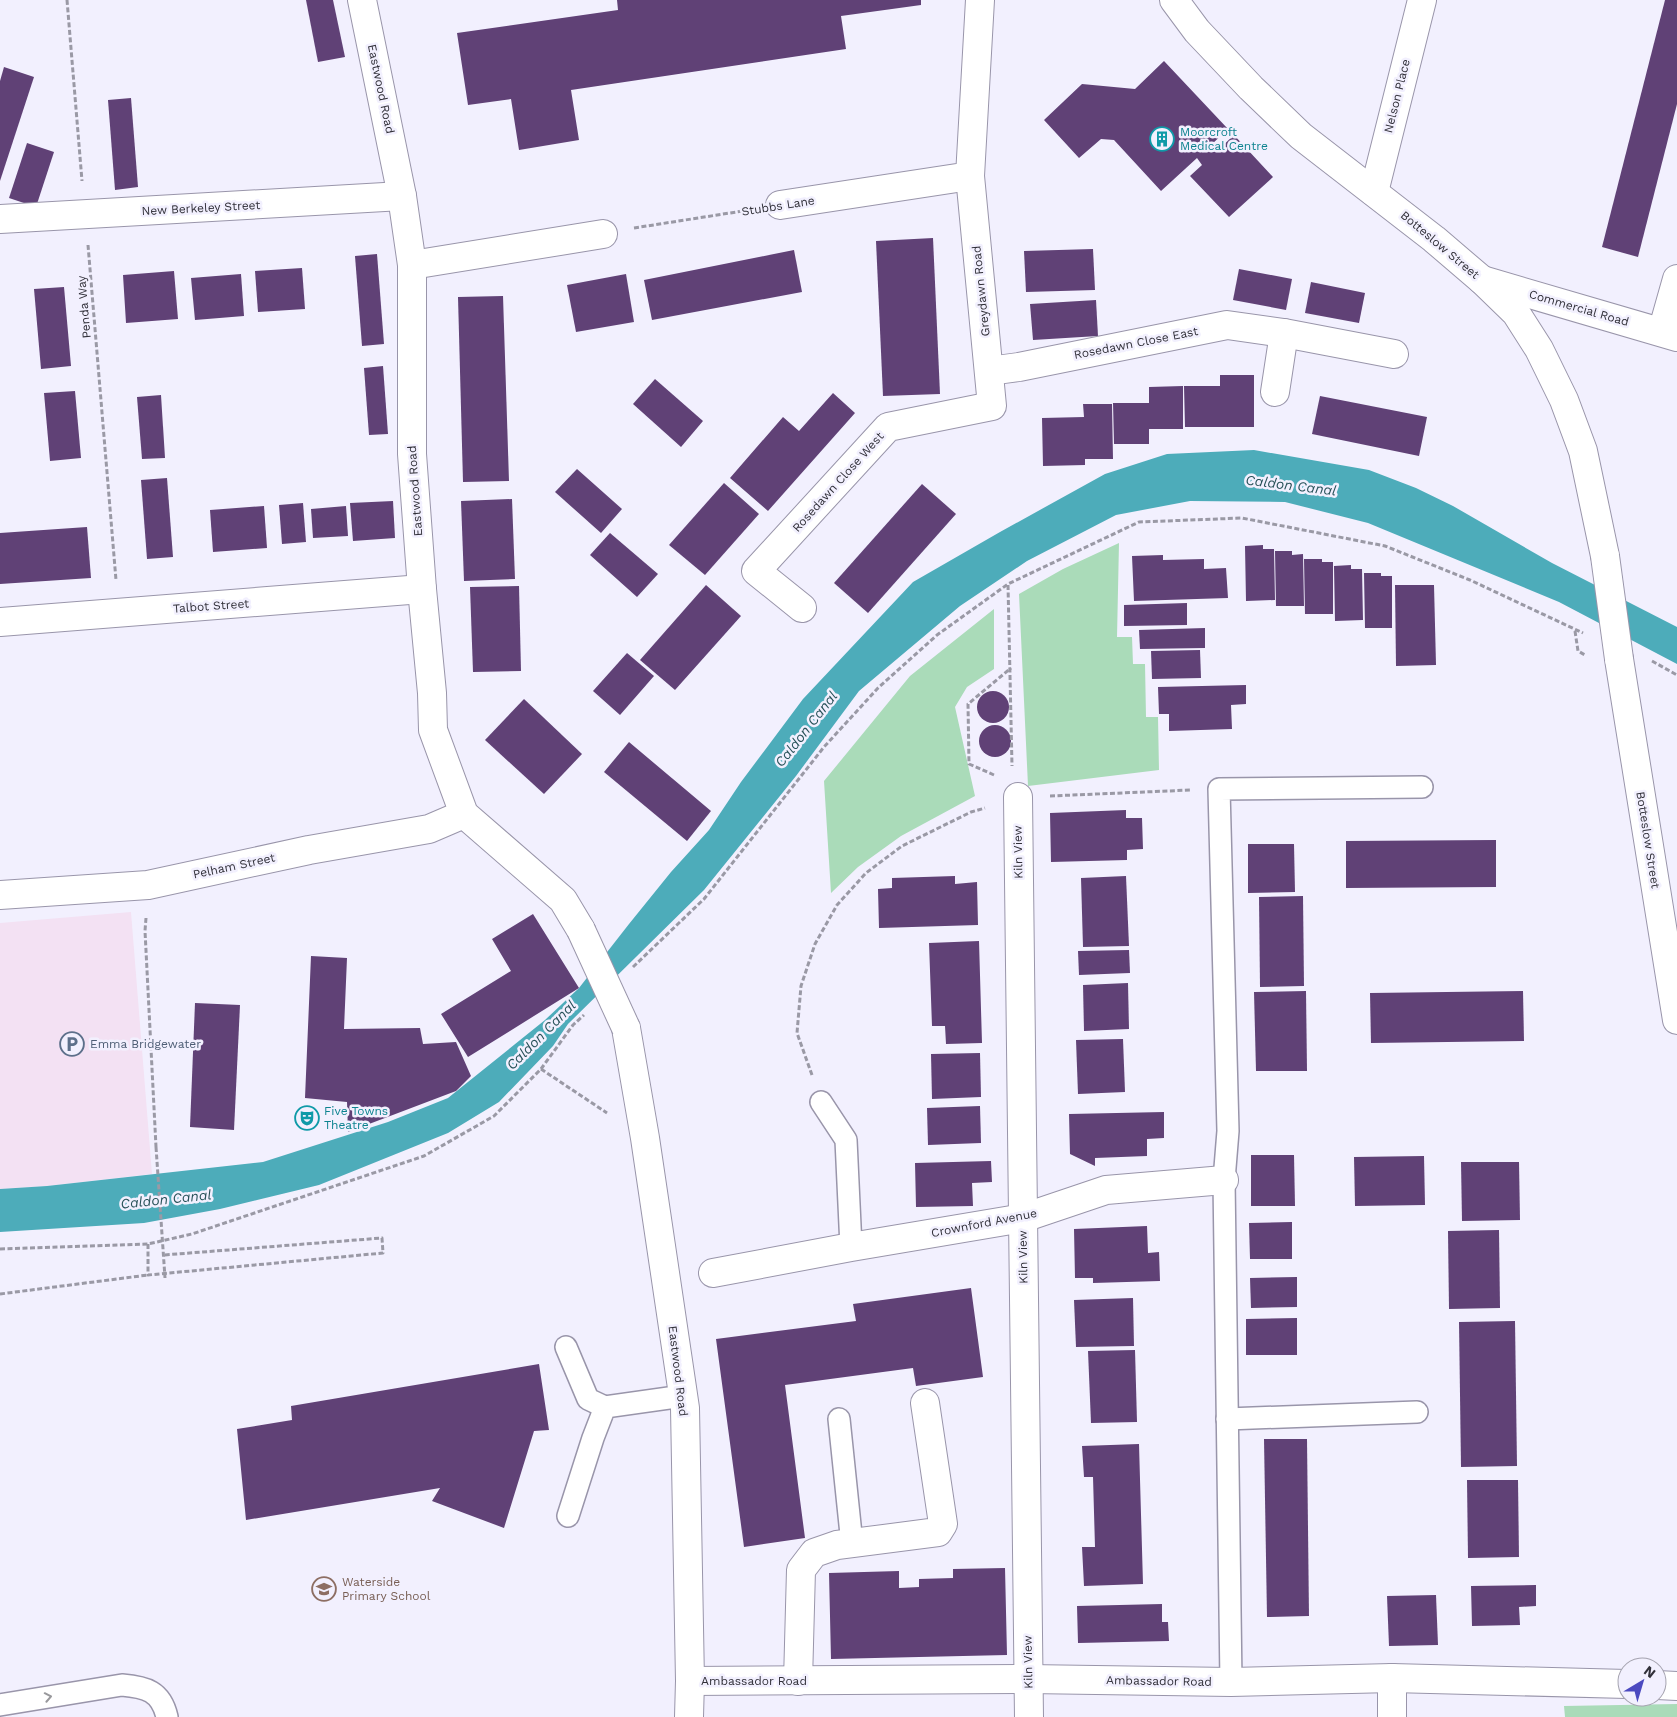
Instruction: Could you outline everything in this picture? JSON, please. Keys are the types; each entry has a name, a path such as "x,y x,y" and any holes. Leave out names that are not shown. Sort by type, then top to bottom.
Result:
{"street":[{"name":"Eastwood Road","path":"362,0 402,196 412,265 412,454 432,693 433,730 464,814 563,900 581,930 626,1028 645,1138 683,1396 690,1681 688,1717"},
{"path":"970,176 980,0"},
{"name":"Botteslow Street","path":"1174,0 1197,31 1300,136 1434,239 1482,280 1516,314 1539,349 1564,400 1583,451 1605,556 1619,660 1677,1020"},
{"name":"Nelson Place","path":"1374,192 1422,0"},
{"name":"Stubbs Lane","path":"780,205 970,176"},
{"name":"Greydawn Road","path":"970,176 992,406"},
{"name":"New Berkeley Street","path":"0,219 402,196"},
{"path":"412,265 604,234"},
{"path":"1670,335 1677,279"},
{"name":"Commercial Road","path":"1482,280 1670,335"},
{"name":"Rosedawn Close East","path":"989,371 1019,367 1227,325 1284,333 1394,354"},
{"path":"1275,392 1284,333"},
{"name":"Rosedawn Close West","path":"802,608 756,571 888,427 992,406"},
{"name":"Talbot Street","path":"0,622 422,590"},
{"name":"Kiln View","path":"1015,791 1023,1218 1029,1717"},
{"name":"Pelham Street","path":"0,895 148,885 309,850 429,829 464,814"},
{"name":"Crownford Avenue","path":"713,1273 1023,1218 1106,1190 1224,1180"},
{"path":"798,1681 801,1570 814,1553 837,1545 938,1532 943,1524 925,1403"},
{"path":"1392,1678 1392,1717"},
{"name":"Ambassador Road","path":"690,1681 1028,1679 1231,1682 1392,1678 1617,1684"}],"lane":[{"path":"1231,1682 1224,1180 1228,1130 1219,789 1422,787"},
{"path":"821,1102 846,1140 851,1247"},
{"path":"566,1347 588,1399 605,1407 683,1396"},
{"path":"568,1516 605,1407"},
{"path":"1227,1419 1417,1412"},
{"path":"839,1418 852,1544"},
{"path":"0,1705 122,1685 141,1686 150,1690 164,1704 167,1717"}],"path":[{"name":"Penda Way","path":"67,0 119,613"},
{"name":"Stubbs Lane","path":"604,234 780,205"},
{"path":"627,972 704,899 818,754 878,688 937,635 1008,584 1139,522 1242,518 1385,546 1470,580 1583,633"},
{"path":"1008,584 1015,791"},
{"path":"1575,630 1578,651"},
{"path":"1652,661 1677,675"},
{"path":"1011,668 968,704 969,764 1015,791"},
{"path":"821,1102 797,1032 801,986 816,944 837,904 866,873 902,846 1015,791 1219,789"},
{"path":"148,885 145,931 165,1278"},
{"path":"0,1249 148,1244 192,1234 424,1156 494,1116 541,1069 573,1025 587,1012"},
{"path":"541,1069 645,1138"},
{"path":"0,1294 148,1275 383,1253 382,1238 164,1255"},
{"path":"148,1244 148,1275"}],"shaded area":[{"name":"Emma Bridgewater","path":"131,912 152,1174 47,1186 0,1189 0,923"}],"green space":[{"path":"1119,543 1117,637 1132,637 1133,664 1145,664 1146,717 1158,717 1159,770 1028,786 1019,594 1063,569"},
{"path":"994,609 994,669 967,687 955,707 975,796 901,836 858,867 831,893 824,781 910,676"},
{"path":"1667,1704 1677,1704 1677,1717 1565,1717 1564,1706 1667,1707"}],"water":[{"name":"Caldon Canal","path":"1254,450 1369,470 1416,488 1453,506 1552,563 1677,627 1677,664 1559,602 1368,523 1285,502 1190,501 1116,515 1027,561 960,606 859,691 796,776 704,890 568,1024 553,1046 499,1102 448,1133 319,1185 220,1209 144,1223 0,1232 0,1189 47,1186 263,1162 388,1122 448,1098 545,1020 579,988 671,872 709,830 741,782 803,699 913,582 1105,474 1167,454"}],"building":[{"path":"306,0 333,0 345,57 318,62"},
{"path":"617,0 921,0 921,5 841,16 846,49 571,90 579,140 519,150 511,99 468,105 457,33 618,10"},
{"path":"1665,0 1677,0 1677,104 1638,257 1602,247"},
{"name":"Moorcroft Medical Centre","path":"1164,61 1228,129 1211,145 1216,152 1234,135 1273,177 1229,217 1190,176 1202,165 1197,158 1161,191 1114,140 1101,139 1079,158 1044,120 1082,84 1135,89"},
{"path":"4,67 34,77 0,181 0,81"},
{"path":"131,98 138,187 115,190 108,100"},
{"path":"27,143 54,152 36,207 9,198"},
{"path":"933,238 940,394 883,396 876,241"},
{"path":"1093,249 1095,290 1026,292 1024,251"},
{"path":"794,250 802,292 652,320 644,280"},
{"path":"377,254 384,344 362,346 355,256"},
{"path":"302,268 305,309 258,312 255,271"},
{"path":"1239,269 1292,279 1286,310 1233,300"},
{"path":"174,271 178,319 126,323 123,275"},
{"path":"241,274 244,316 195,320 191,278"},
{"path":"626,274 634,322 576,332 567,285"},
{"path":"1311,282 1365,293 1359,323 1305,313"},
{"path":"64,287 71,366 41,369 34,289"},
{"path":"503,296 509,481 463,482 458,297"},
{"path":"1096,300 1098,336 1033,340 1030,304"},
{"path":"383,366 388,434 369,435 364,368"},
{"path":"1220,375 1254,375 1254,427 1185,427 1184,386 1220,386"},
{"path":"655,379 703,421 681,447 633,404"},
{"path":"1183,386 1183,429 1149,429 1149,444 1114,444 1113,403 1149,403 1149,387"},
{"path":"75,391 81,458 50,461 44,393"},
{"path":"833,393 855,413 768,511 730,478 783,417 799,431"},
{"path":"161,395 165,458 142,459 137,397"},
{"path":"1320,396 1427,417 1419,456 1312,434"},
{"path":"1083,404 1112,404 1113,459 1085,459 1085,465 1043,466 1042,418 1084,417"},
{"path":"577,469 622,509 601,533 555,492"},
{"path":"167,478 173,557 147,559 141,480"},
{"path":"724,483 759,514 705,575 669,545"},
{"path":"922,484 956,514 868,613 834,583"},
{"path":"512,499 515,579 464,581 461,501"},
{"path":"393,501 395,538 353,541 350,503"},
{"path":"303,503 306,542 282,544 279,505"},
{"path":"264,506 267,548 213,552 210,510"},
{"path":"346,506 348,536 313,538 311,509"},
{"path":"87,527 91,578 0,584 0,533"},
{"path":"610,533 658,574 637,597 590,555"},
{"path":"1263,545 1263,549 1274,549 1275,600 1246,601 1245,546"},
{"path":"1275,551 1292,551 1292,555 1303,554 1304,606 1276,606"},
{"path":"1163,555 1163,560 1204,559 1204,569 1226,568 1228,598 1134,601 1132,556"},
{"path":"1304,559 1322,559 1322,562 1333,562 1333,614 1305,614"},
{"path":"1351,565 1351,569 1362,569 1363,620 1335,621 1334,566"},
{"path":"1364,573 1381,573 1381,576 1392,576 1392,628 1365,628"},
{"path":"706,585 741,616 675,690 640,660"},
{"path":"1395,585 1434,585 1436,665 1396,666"},
{"path":"519,586 521,671 473,672 470,587"},
{"path":"1187,603 1187,625 1124,626 1124,605"},
{"path":"1205,628 1205,648 1140,649 1139,630"},
{"path":"1200,650 1201,678 1152,679 1151,651"},
{"path":"627,653 654,676 620,715 593,691"},
{"path":"1246,685 1246,704 1231,705 1232,729 1169,731 1169,714 1159,714 1158,687"},
{"path":"993,691 999,692 1004,696 1008,701 1008,713 1004,718 999,722 993,723 987,722 982,718 978,713 977,707 978,701 982,696 987,692"},
{"path":"524,699 582,754 544,794 485,740"},
{"path":"995,725 1001,726 1006,730 1010,735 1010,747 1006,752 1001,756 995,757 989,756 984,752 980,747 979,741 980,735 984,730 989,726"},
{"path":"629,742 711,811 687,841 604,772"},
{"path":"1126,810 1126,818 1142,818 1143,849 1127,850 1127,860 1051,862 1050,813"},
{"path":"1496,840 1496,887 1346,888 1346,841"},
{"path":"1248,844 1294,844 1295,892 1248,893"},
{"path":"955,876 955,884 977,882 978,925 879,928 878,889 892,888 892,878"},
{"path":"1126,876 1129,946 1083,947 1081,878"},
{"path":"1303,896 1304,986 1260,987 1259,897"},
{"path":"533,914 579,988 468,1057 441,1014 511,971 492,939"},
{"path":"979,941 982,1043 946,1044 945,1026 932,1026 929,943"},
{"path":"1129,950 1130,973 1079,975 1078,951"},
{"path":"311,956 347,958 344,1029 420,1028 423,1044 456,1042 471,1076 456,1091 348,1132 347,1102 305,1098"},
{"path":"1128,983 1129,1029 1084,1031 1083,985"},
{"path":"1306,991 1307,1071 1256,1071 1254,992"},
{"path":"1523,991 1524,1041 1371,1043 1370,993"},
{"path":"195,1003 240,1005 234,1130 190,1127"},
{"path":"1123,1039 1125,1092 1078,1094 1076,1040"},
{"path":"980,1053 981,1097 932,1099 931,1054"},
{"path":"980,1106 981,1143 928,1145 927,1108"},
{"path":"1164,1112 1164,1138 1147,1139 1147,1156 1095,1158 1095,1166 1070,1154 1069,1114"},
{"path":"1251,1155 1294,1155 1295,1206 1251,1206"},
{"path":"1424,1156 1425,1205 1355,1206 1354,1157"},
{"path":"991,1161 992,1182 972,1183 973,1206 916,1207 915,1163"},
{"path":"1461,1162 1519,1162 1520,1220 1462,1221"},
{"path":"1292,1222 1292,1259 1250,1259 1249,1223"},
{"path":"1147,1226 1148,1253 1159,1252 1160,1281 1093,1283 1093,1278 1075,1278 1074,1229"},
{"path":"1499,1230 1500,1308 1449,1309 1448,1231"},
{"path":"1297,1277 1297,1307 1251,1308 1250,1278"},
{"path":"971,1288 983,1377 916,1386 913,1368 785,1385 805,1538 744,1547 716,1339 856,1321 853,1304"},
{"path":"1133,1298 1134,1346 1076,1347 1074,1300"},
{"path":"1297,1318 1297,1355 1246,1355 1246,1319"},
{"path":"1515,1321 1517,1466 1461,1467 1459,1322"},
{"path":"1135,1350 1137,1422 1091,1423 1088,1351"},
{"path":"539,1364 549,1430 534,1431 504,1528 432,1501 440,1488 246,1520 237,1429 292,1420 291,1406"},
{"path":"1264,1439 1307,1439 1309,1616 1267,1617"},
{"path":"1139,1444 1143,1584 1084,1586 1082,1547 1095,1547 1093,1477 1084,1477 1082,1446"},
{"path":"1467,1480 1518,1480 1519,1557 1468,1558"},
{"path":"1005,1568 1007,1655 831,1659 829,1573 899,1571 899,1588 919,1587 919,1579 953,1578 953,1569"},
{"path":"1536,1585 1536,1606 1519,1607 1520,1625 1472,1626 1471,1586"},
{"path":"1436,1595 1438,1645 1389,1646 1387,1596"},
{"path":"1162,1604 1162,1622 1168,1622 1169,1641 1078,1643 1077,1606"}],"place":[{"name":"Moorcroft Medical Centre","path":"1162,139"},
{"name":"Emma Bridgewater","path":"72,1044"},
{"name":"Five Towns Theatre","path":"307,1118"},
{"name":"Waterside Primary School","path":"324,1589"}]}
